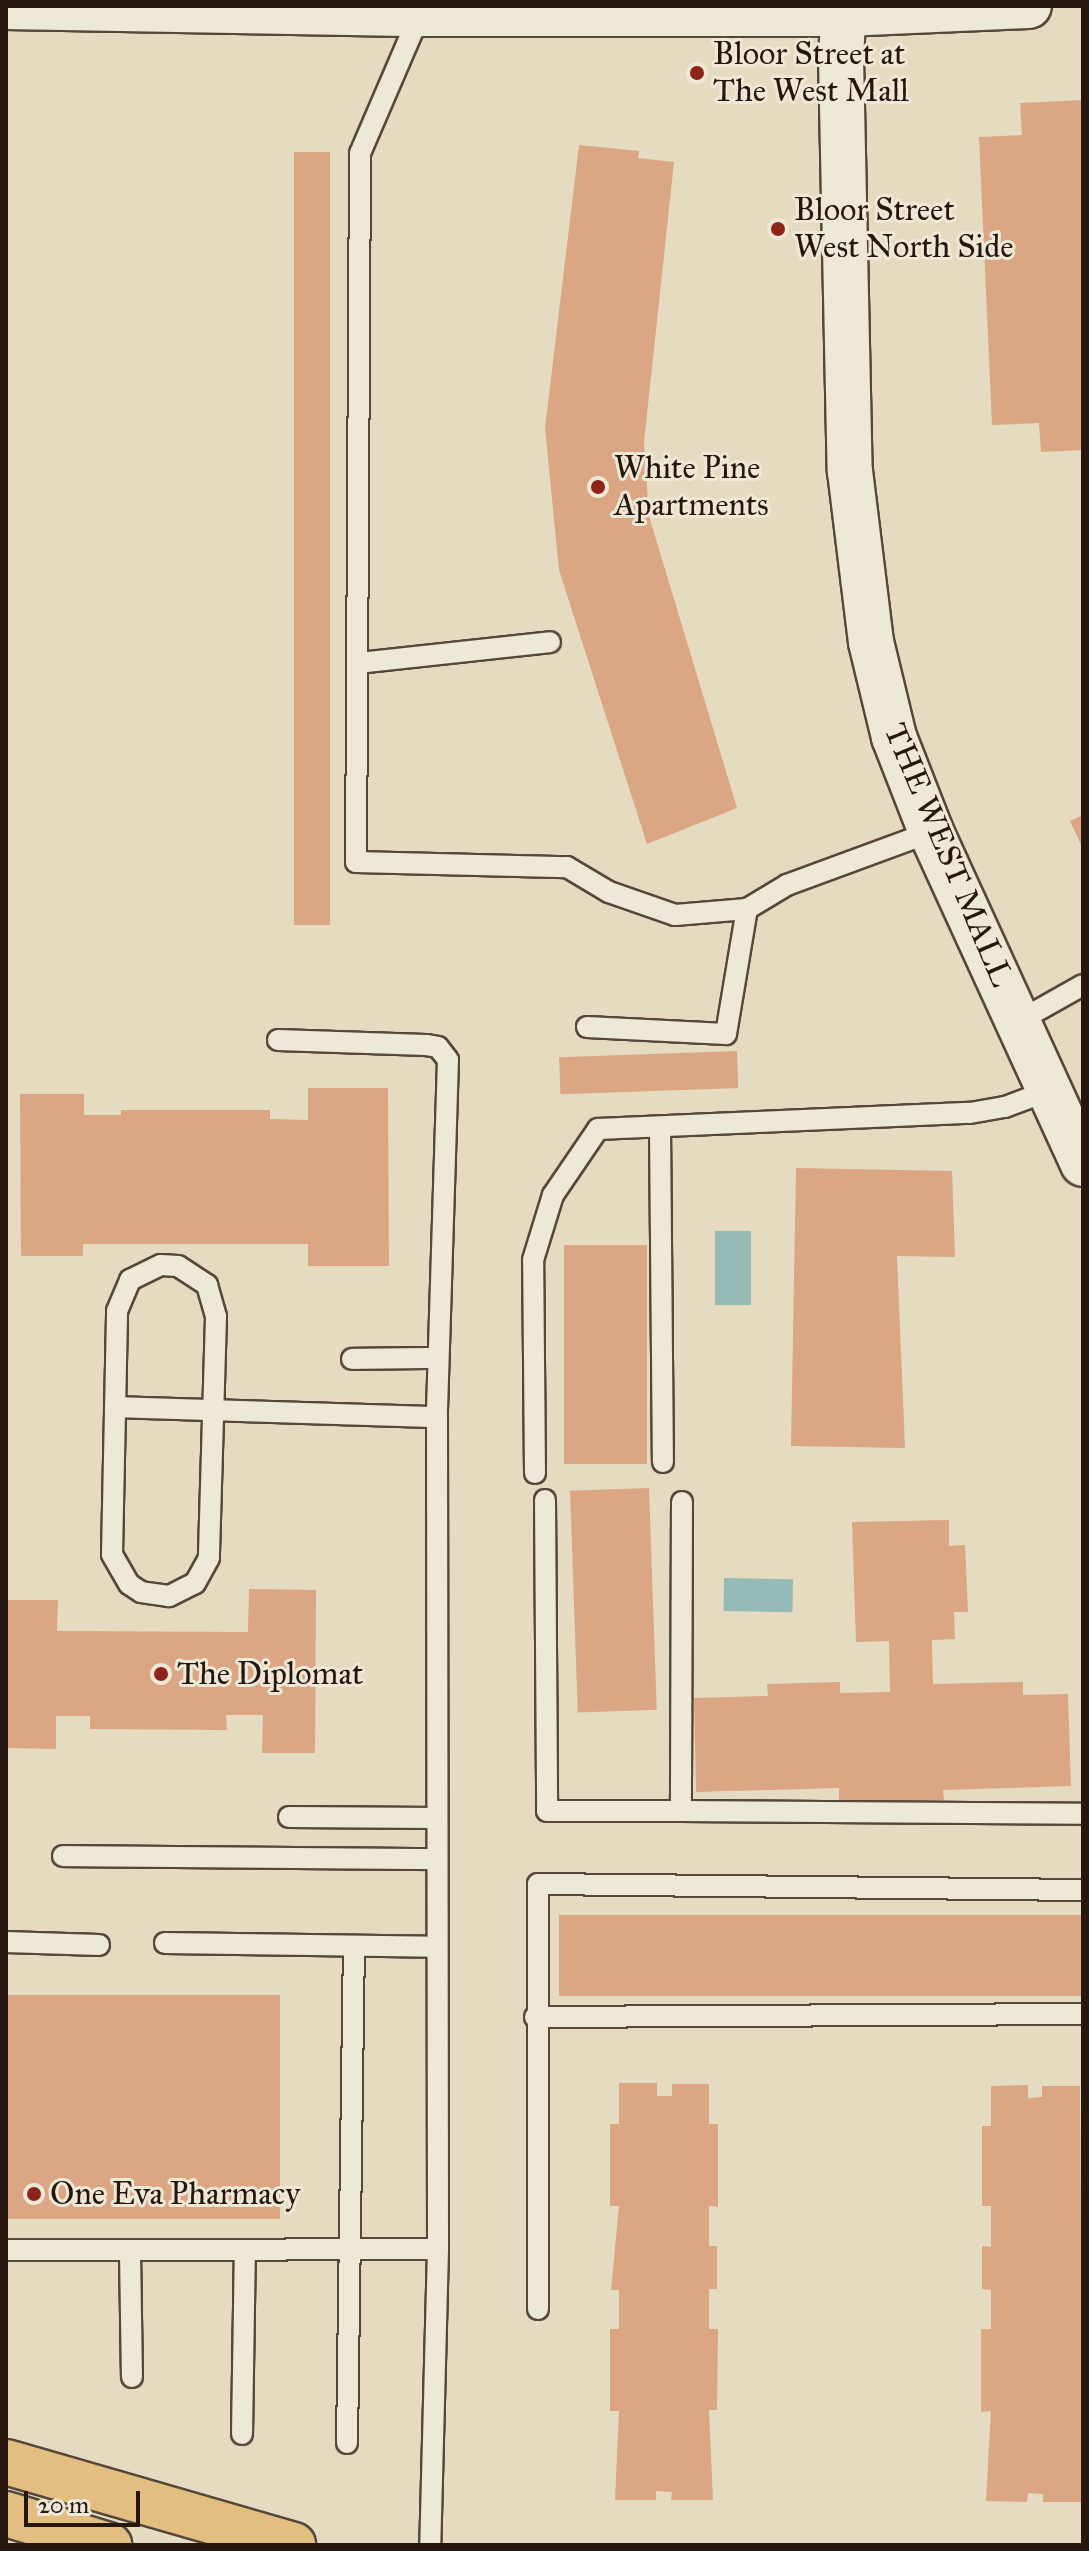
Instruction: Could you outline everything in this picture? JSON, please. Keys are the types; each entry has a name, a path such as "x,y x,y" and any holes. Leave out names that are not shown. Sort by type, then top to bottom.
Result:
{"highway":[{"path":"6,2462 293,2545"},
{"path":"6,2514 109,2545"}],"main road":[{"path":"6,7 161,7 420,14 1029,6"},
{"name":"THE WEST MALL","path":"844,10 841,57 850,471 871,642 894,737 931,832 1071,1125"}],"lane":[{"path":"420,14 360,153 354,564 358,663 356,862 567,867 609,892 675,915 747,909 787,885 931,832"},
{"path":"358,663 550,642"},
{"path":"587,1027 726,1034 747,909"},
{"path":"1019,1021 1083,985"},
{"path":"278,1040 426,1045 444,1052 449,1076 437,1417 438,2249 430,2545"},
{"path":"535,1473 533,1260 553,1195 598,1129 970,1113 1005,1107 1071,1125"},
{"path":"660,1127 663,1462"},
{"path":"161,1265 194,1273 214,1300 209,1558 195,1583 183,1592 155,1596 129,1584 112,1554 115,1407 121,1294 144,1270 161,1265"},
{"path":"352,1359 438,1358"},
{"path":"115,1407 214,1407 437,1417"},
{"path":"545,1500 547,1811 1083,1814"},
{"path":"681,1811 682,1502"},
{"path":"289,1817 436,1818"},
{"path":"63,1856 436,1859"},
{"path":"538,2309 535,2017 538,1884 1083,1890"},
{"path":"6,1942 99,1945"},
{"path":"165,1943 436,1947"},
{"path":"347,2443 354,1946"},
{"path":"535,2017 1083,2014"},
{"path":"6,2250 245,2253 438,2249"},
{"path":"130,2252 132,2377"},
{"path":"242,2434 245,2253"}],"water":[{"path":"715,1231 751,1231 751,1305 715,1305"},
{"path":"724,1578 793,1579 792,1612 723,1611"}],"building":[{"path":"1083,100 1083,450 1041,452 1039,423 992,425 979,137 1022,135 1020,103"},
{"name":"White Pine Apartments","path":"579,145 639,151 638,158 674,162 644,442 649,516 737,808 647,844 559,570 545,428"},
{"path":"294,152 330,152 330,925 294,925"},
{"path":"1083,815 1083,849 1070,821"},
{"path":"737,1051 738,1088 560,1094 559,1057"},
{"path":"308,1088 388,1088 389,1266 308,1266 308,1244 83,1244 83,1256 21,1256 20,1094 84,1094 84,1115 121,1115 121,1110 270,1110 270,1119 308,1120"},
{"path":"796,1168 952,1171 955,1257 897,1256 905,1448 791,1446"},
{"path":"564,1245 647,1245 647,1464 564,1464"},
{"path":"649,1488 657,1710 578,1713 570,1491"},
{"path":"949,1520 949,1546 965,1545 968,1612 954,1612 955,1639 932,1640 933,1684 1023,1682 1023,1695 1068,1694 1071,1786 943,1790 944,1800 839,1803 839,1788 696,1792 694,1698 768,1696 767,1684 840,1682 840,1693 890,1692 889,1641 856,1642 852,1522"},
{"name":"The Diplomat","path":"249,1589 316,1590 315,1753 262,1753 263,1715 226,1715 227,1730 90,1729 90,1716 56,1716 56,1749 6,1748 6,1600 58,1600 57,1631 248,1632"},
{"path":"559,1915 1083,1915 1083,1996 559,1996"},
{"path":"6,1995 280,1995 280,2219 6,2219"},
{"path":"619,2083 657,2083 657,2096 672,2096 672,2084 709,2084 709,2124 718,2124 718,2207 709,2206 709,2246 717,2246 717,2289 709,2289 709,2329 718,2329 717,2410 709,2410 713,2500 671,2500 672,2492 656,2491 656,2500 615,2500 619,2411 610,2411 610,2329 619,2329 619,2290 611,2290 619,2206 610,2206 610,2124 619,2124"},
{"path":"1028,2085 1028,2098 1042,2097 1042,2086 1080,2086 1083,2502 1043,2502 1043,2494 1028,2493 1027,2502 986,2501 991,2411 981,2412 981,2329 991,2329 991,2290 982,2289 982,2246 991,2247 991,2206 982,2206 982,2126 991,2126 991,2086"}],"place":[{"name":"Bloor Street at The West Mall","path":"697,73"},
{"name":"Bloor Street West North Side","path":"778,229"},
{"name":"White Pine Apartments","path":"598,487"},
{"name":"The Diplomat","path":"161,1674"},
{"name":"One Eva Pharmacy","path":"34,2194"}]}
